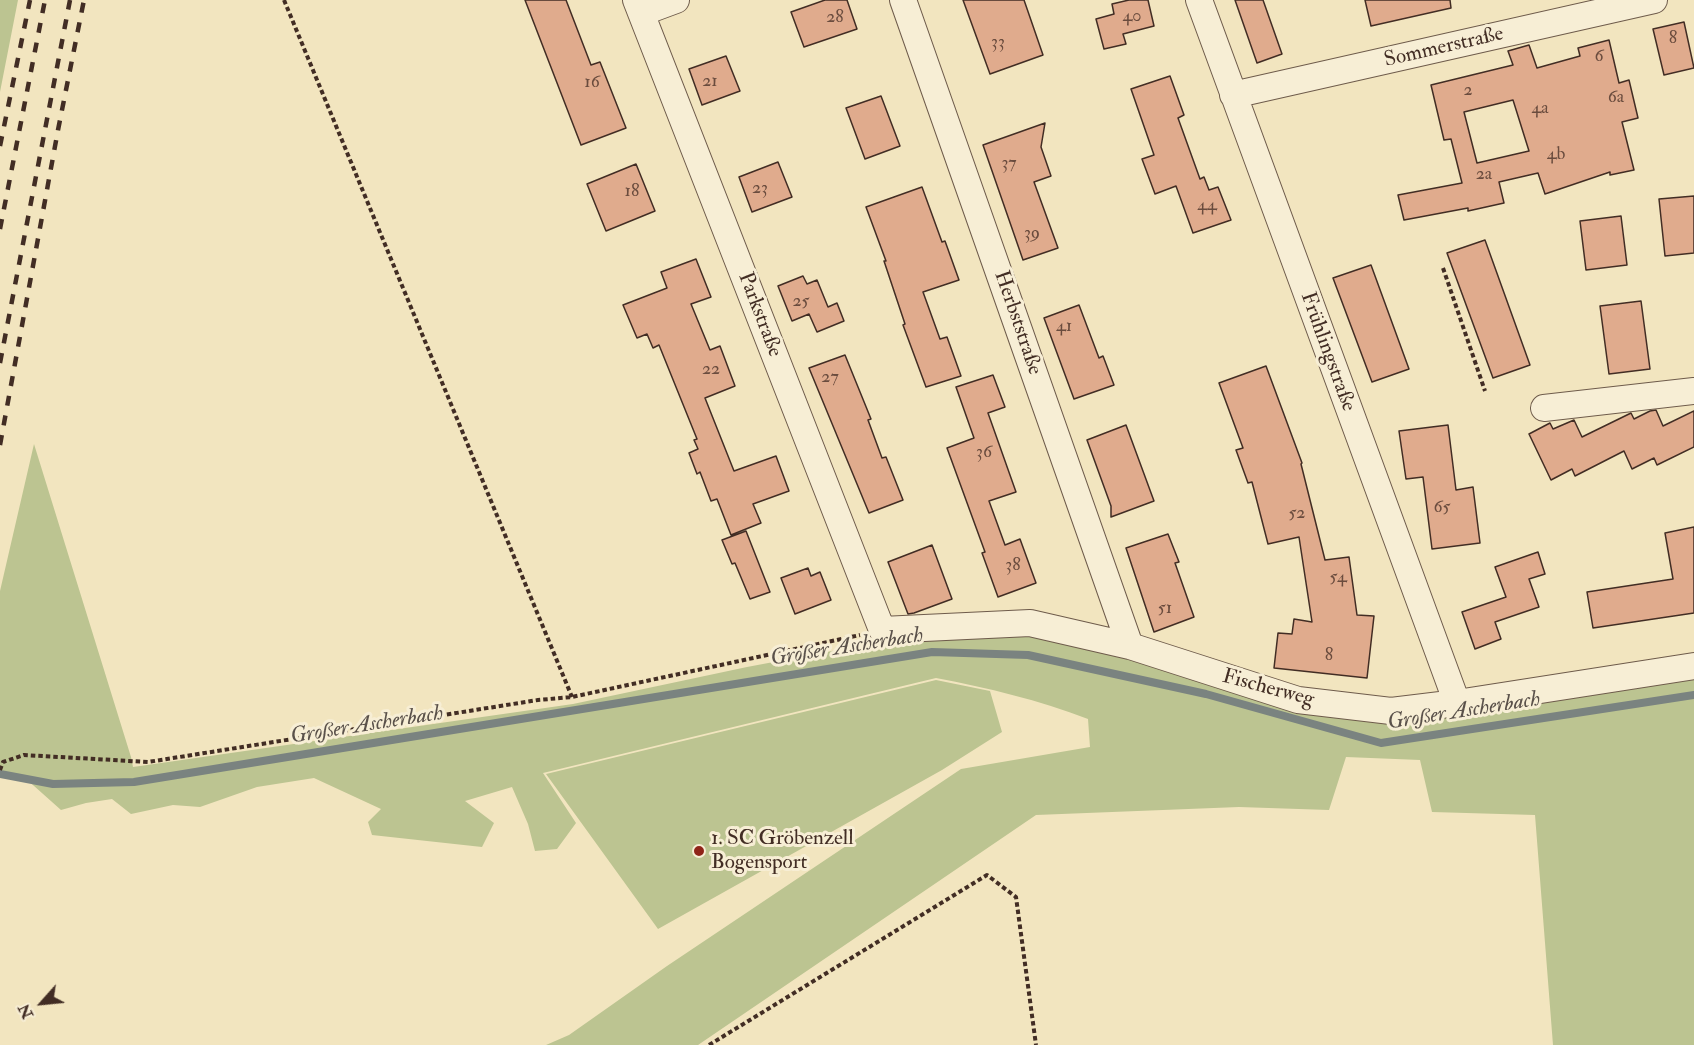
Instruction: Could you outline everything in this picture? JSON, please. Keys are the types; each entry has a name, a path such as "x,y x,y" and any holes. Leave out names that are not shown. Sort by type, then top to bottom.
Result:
{"street":[{"path":"639,6 676,0"},
{"name":"Herbststraße","path":"903,0 1130,646"},
{"name":"Frühlingstraße","path":"1199,0 1457,703"},
{"name":"Sommerstraße","path":"1233,95 1654,0"},
{"name":"Parkstraße","path":"639,6 882,630"},
{"path":"1544,408 1694,391"},
{"name":"Fischerweg","path":"882,630 1030,623 1130,646 1298,700 1391,711 1694,666"}],"path":[{"path":"284,0 572,697"},
{"path":"1443,268 1485,391"},
{"path":"0,770 3,762 24,755 148,762 538,700 572,697 882,630"},
{"path":"709,1045 987,875 1016,897 1036,1045"}],"green space":[{"path":"0,0 18,0 0,92"},
{"path":"34,444 133,767 573,704 747,667 880,642 1023,635 1098,645 1294,710 1348,719 1459,712 1694,678 1694,1045 1553,1045 1535,815 1432,812 1420,760 1346,757 1329,810 1239,807 1036,815 698,1045 546,1045 569,1035 667,966 961,769 1090,747 1088,719 1013,695 936,678 543,773 576,823 557,849 535,851 528,824 512,787 465,801 494,823 482,847 372,835 368,822 381,809 314,778 257,787 200,807 173,805 131,814 112,799 61,810 24,777 0,771 0,591"},
{"name":"1. SC Gröbenzell Bogensport","path":"936,680 990,691 1002,732 942,770 658,929 546,774"}],"building":[{"path":"525,0 566,0 591,65 600,62 626,128 581,145"},
{"path":"825,0 847,0 857,29 804,47 791,12"},
{"path":"963,0 1024,0 1043,55 990,74"},
{"path":"1129,0 1148,0 1154,26 1123,34 1126,44 1104,49 1096,19 1114,14 1112,4"},
{"path":"1235,0 1263,0 1282,54 1257,63"},
{"path":"1365,0 1450,0 1451,8 1371,26"},
{"path":"1684,22 1694,68 1664,75 1653,29"},
{"path":"1609,40 1619,83 1629,80 1638,118 1622,122 1634,170 1610,175 1610,172 1545,194 1538,173 1499,182 1504,203 1468,211 1468,208 1404,220 1398,195 1462,183 1451,139 1444,140 1431,85 1513,65 1508,51 1529,45 1537,68 1580,56 1578,48","holes":["1513,100 1529,151 1477,163 1464,112"]},
{"path":"726,56 740,91 702,105 689,69"},
{"path":"1170,76 1184,115 1178,118 1200,179 1204,177 1209,190 1218,187 1231,220 1193,233 1176,186 1155,194 1142,159 1154,155 1131,89"},
{"path":"881,96 900,146 865,159 846,108"},
{"path":"1045,123 1041,147 1051,176 1034,182 1058,248 1023,260 983,145"},
{"path":"778,162 792,197 752,212 739,177"},
{"path":"636,164 655,211 606,231 587,184"},
{"path":"922,187 959,280 923,292 940,339 947,337 961,376 926,387 903,325 905,324 884,261 886,261 866,207"},
{"path":"1694,196 1694,253 1665,256 1659,199"},
{"path":"1621,216 1627,265 1586,270 1580,221"},
{"path":"1485,240 1530,365 1493,378 1447,253"},
{"path":"696,259 711,297 691,304 710,350 720,346 735,386 705,398 734,471 776,456 789,491 753,504 761,523 731,535 717,499 711,501 700,472 697,474 689,453 698,449 694,440 697,439 659,345 653,348 647,334 637,338 623,305 667,288 661,272"},
{"path":"1371,265 1409,369 1372,382 1333,278"},
{"path":"803,276 807,284 817,280 828,307 837,303 844,321 817,332 809,314 792,321 778,286"},
{"path":"1641,301 1650,369 1609,374 1600,306"},
{"path":"1079,305 1099,358 1103,356 1114,385 1074,399 1044,318"},
{"path":"845,355 871,419 868,420 882,458 886,457 903,500 869,513 809,368"},
{"path":"1266,366 1302,463 1325,560 1349,557 1357,615 1374,616 1367,678 1274,668 1278,633 1292,634 1294,619 1312,622 1299,537 1268,544 1252,482 1248,483 1236,450 1243,448 1219,383"},
{"path":"993,375 1005,407 988,413 1016,492 989,501 1005,545 1020,539 1036,583 998,597 982,553 985,552 947,448 974,438 956,387"},
{"path":"1656,410 1663,426 1694,411 1694,447 1657,465 1654,458 1632,469 1624,451 1575,476 1572,469 1551,480 1529,434 1550,423 1553,429 1574,420 1582,437 1631,413 1634,419"},
{"path":"1126,425 1154,501 1111,517 1111,506 1087,440"},
{"path":"1448,425 1456,490 1473,487 1480,543 1432,549 1423,477 1406,479 1399,431"},
{"path":"1694,527 1694,613 1593,628 1587,592 1673,579 1665,533"},
{"path":"746,531 770,592 750,599 735,563 732,564 722,540"},
{"path":"1168,534 1179,562 1175,563 1194,617 1154,632 1126,548"},
{"path":"932,545 952,599 908,614 888,562"},
{"path":"1538,552 1545,574 1529,579 1539,607 1495,622 1501,639 1475,649 1462,612 1506,597 1495,567"},
{"path":"808,568 811,576 820,572 831,600 795,614 781,578"}],"waterway":[{"name":"Großer Ascherbach","path":"0,774 53,784 134,782 932,652 1028,655 1206,694 1381,743 1694,695"}],"railway":[{"path":"0,146 30,0"},
{"path":"0,229 45,0"},
{"path":"0,363 70,0"},
{"path":"0,445 84,0"}],"place":[{"name":"1. SC Gröbenzell Bogensport","path":"699,851"}]}
